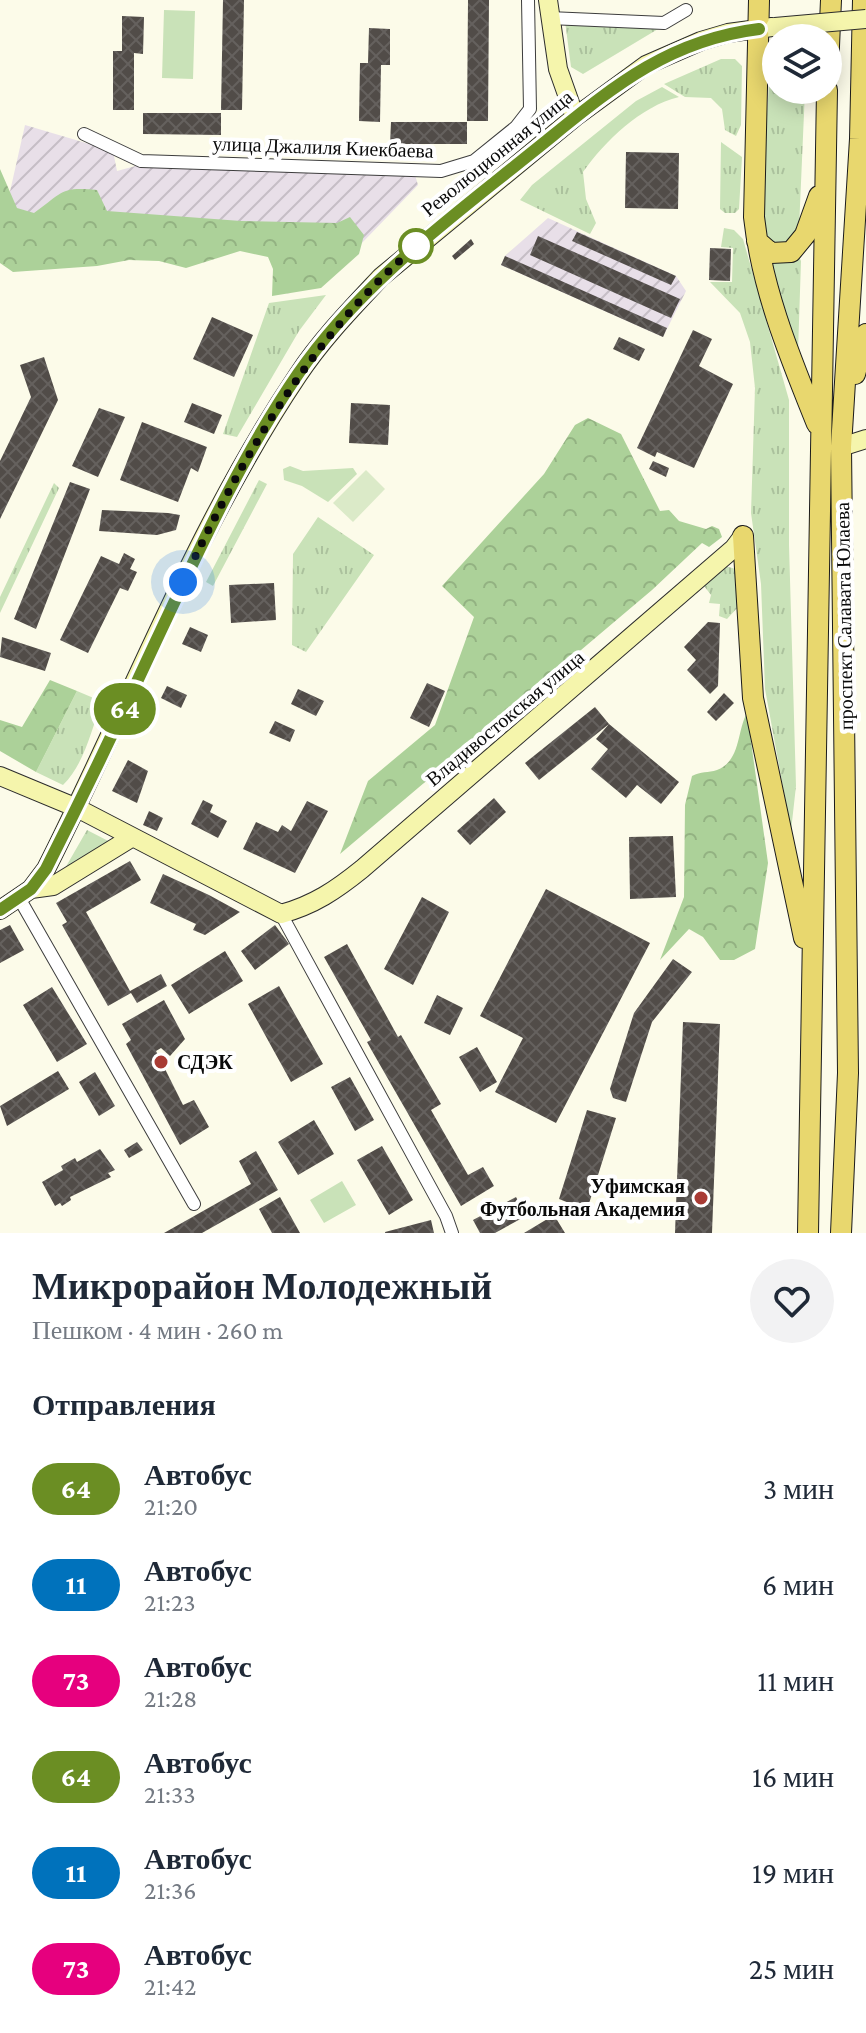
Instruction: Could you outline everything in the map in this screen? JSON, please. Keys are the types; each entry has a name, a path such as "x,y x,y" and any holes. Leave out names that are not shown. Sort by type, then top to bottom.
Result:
{"main road":[{"path":"759,0 766,24"},
{"path":"830,24 831,0"},
{"name":"проспект Салавата Юлаева","path":"841,1233 848,1073 841,447 863,147 863,0"},
{"path":"549,9 558,69 575,117"},
{"name":"Революционная улица","path":"811,24 866,19"},
{"name":"Революционная улица","path":"0,910 25,893 46,869 249,453 299,372 381,277 620,82 670,52 728,33 762,29"},
{"path":"762,48 755,77 757,241 783,339 821,435"},
{"name":"проспект Салавата Юлаева","path":"807,1230 827,104"},
{"path":"757,241 771,253 791,252 805,235 824,181"},
{"path":"845,413 866,334"},
{"path":"841,447 866,439"},
{"path":"743,536 748,574 753,698 812,978"},
{"name":"Владивостокская улица","path":"281,914 305,908 332,893 362,869 722,558 743,536"},
{"path":"722,558 734,557 748,574"},
{"path":"0,776 77,808 281,914"},
{"path":"25,893 53,886 131,838"}],"street":[{"name":"улица Джалиля Киекбаева","path":"84,134 141,161 441,171 464,166 505,137 530,109 528,0"},
{"path":"549,9 664,23 686,10"},
{"path":"25,893 194,1204"},
{"path":"281,914 446,1216 452,1233"}],"shaded area":[{"path":"25,125 113,151 117,171 143,164 415,175 418,185 360,245 2,227"},
{"path":"548,218 676,276 686,291 663,337 501,265 505,256"}],"green space":[{"path":"164,10 195,11 193,79 162,78"},
{"path":"565,21 663,26 583,74 571,67"},
{"path":"721,59 735,59 742,66 741,125 736,136 725,130 722,109 711,98 685,97 664,84"},
{"path":"662,87 679,97 651,108 625,126 583,172 586,199 596,223 590,234 520,200 532,185 636,101"},
{"path":"768,104 804,104 799,229 783,246 768,243 759,221"},
{"path":"721,142 742,157 739,209 735,213 725,213 720,209"},
{"path":"0,169 17,208 34,213 62,192 85,189 97,190 107,211 241,221 337,223 350,217 364,235 359,254 321,288 272,296 273,269 268,257 240,251 186,268 159,261 129,260 97,266 13,272 0,263"},
{"path":"724,228 734,230 743,239 789,400 789,545 796,786 791,831 765,689 761,584 751,513 755,388 750,342 740,313 710,282 732,282 733,248 721,247"},
{"path":"799,257 801,261 798,352 767,258"},
{"path":"326,295 299,331 237,437 223,434 269,303"},
{"path":"588,418 621,434 660,511 669,510 679,521 706,529 712,526 719,529 722,537 709,547 702,543 652,590 340,854 368,781 435,725 474,617 442,586 544,474 575,425"},
{"path":"290,466 303,471 353,468 357,474 328,502 302,486 284,480 283,469"},
{"path":"366,470 385,489 353,522 333,503"},
{"path":"259,480 267,484 213,586 206,582"},
{"path":"54,483 59,488 0,613 0,597"},
{"path":"318,517 374,555 306,652 292,645 293,554"},
{"path":"721,565 736,569 739,606 727,619 719,616 720,604 709,603 711,595 701,582"},
{"path":"50,680 77,691 36,772 0,751 0,720 22,727"},
{"path":"77,691 103,702 82,756 63,785 36,772"},
{"path":"747,713 768,863 755,949 734,960 720,960 703,937 689,929 660,960 684,897 685,805 692,776 725,766 734,752"},
{"path":"87,830 118,846 60,877"},
{"path":"342,1181 356,1205 324,1223 310,1200"}],"building":[{"path":"223,0 244,0 242,110 221,110"},
{"path":"468,0 489,0 488,121 467,121"},
{"path":"122,16 144,17 143,54 134,53 134,110 113,110 113,51 122,51"},
{"path":"369,28 390,29 390,65 381,65 380,122 359,121 360,63 368,63"},
{"path":"143,113 221,113 221,135 143,134"},
{"path":"391,122 467,122 467,144 390,144"},
{"path":"626,152 679,153 678,209 625,208"},
{"path":"577,232 676,276 671,285 572,241"},
{"path":"538,236 680,299 671,318 530,255"},
{"path":"471,239 474,244 455,260 452,256"},
{"path":"710,248 731,249 730,281 709,280"},
{"path":"505,256 667,328 663,337 501,265"},
{"path":"212,317 253,335 234,377 193,359"},
{"path":"693,330 712,339 699,366 733,384 694,468 657,452 655,457 637,448"},
{"path":"619,337 645,349 639,361 613,349"},
{"path":"44,357 58,400 0,519 0,461 31,397 20,365"},
{"path":"192,403 222,415 214,434 184,422"},
{"path":"351,403 390,405 388,445 349,443"},
{"path":"99,408 125,417 98,477 72,466"},
{"path":"142,422 207,447 198,472 191,468 178,502 120,480"},
{"path":"653,461 669,468 666,477 649,469"},
{"path":"70,482 90,489 36,629 14,619"},
{"path":"102,510 180,515 176,530 157,535 99,531"},
{"path":"124,553 135,559 130,569 137,572 128,591 120,588 88,653 60,640 101,556 119,564"},
{"path":"274,583 276,620 231,623 229,585"},
{"path":"708,622 720,623 718,686 710,694 687,670 696,660 684,647"},
{"path":"190,627 208,635 201,652 182,644"},
{"path":"2,637 51,653 45,671 0,657"},
{"path":"427,683 445,691 429,727 410,718"},
{"path":"167,686 187,695 181,708 161,698"},
{"path":"298,689 324,701 316,716 291,704"},
{"path":"724,693 734,703 716,721 707,712"},
{"path":"595,707 609,724 539,780 525,763"},
{"path":"275,721 295,730 290,742 269,733"},
{"path":"609,724 679,782 661,804 637,785 626,798 591,769 608,749 596,739"},
{"path":"128,760 148,771 137,803 112,791"},
{"path":"494,798 506,812 470,845 457,831"},
{"path":"203,800 213,805 210,812 227,821 218,838 191,824"},
{"path":"307,801 328,811 295,873 243,849 256,822 278,832 282,825 291,831"},
{"path":"149,811 163,818 157,831 143,825"},
{"path":"673,836 676,897 630,899 629,837"},
{"path":"130,861 141,880 86,912 130,991 161,974 167,986 137,1003 131,993 108,1006 62,925 67,922 56,903"},
{"path":"163,874 240,912 205,935 193,930 196,924 150,903"},
{"path":"546,889 650,943 556,1123 495,1092 523,1038 480,1016"},
{"path":"422,897 449,912 413,985 384,969"},
{"path":"10,925 24,950 0,963 0,930"},
{"path":"275,925 289,944 255,970 241,951"},
{"path":"347,944 398,1037 401,1035 441,1104 431,1110 468,1175 483,1167 494,1186 461,1206 367,1042 371,1040 324,957"},
{"path":"225,951 243,981 189,1014 171,985"},
{"path":"673,959 692,972 652,1022 626,1102 613,1098 610,1089 634,1013"},
{"path":"279,986 323,1064 291,1082 248,1004"},
{"path":"52,987 87,1044 57,1062 23,1005"},
{"path":"437,995 463,1008 450,1035 424,1023"},
{"path":"164,1000 185,1039 170,1056 161,1048 156,1051 183,1105 194,1100 209,1127 180,1145 126,1044 131,1040 122,1024"},
{"path":"683,1022 720,1024 712,1233 675,1233"},
{"path":"477,1047 497,1082 480,1092 459,1057"},
{"path":"58,1071 69,1089 7,1126 0,1106"},
{"path":"95,1072 115,1106 99,1116 79,1082"},
{"path":"350,1077 374,1120 355,1131 331,1087"},
{"path":"587,1110 616,1118 587,1210 559,1199"},
{"path":"314,1120 334,1154 298,1175 278,1142"},
{"path":"137,1142 143,1150 129,1158 124,1150"},
{"path":"382,1146 413,1200 389,1215 357,1160"},
{"path":"100,1149 115,1170 108,1173 111,1177 70,1197 71,1200 62,1206 60,1203 55,1206 42,1182 63,1170 61,1166 75,1158 77,1162"},
{"path":"256,1151 278,1190 202,1233 164,1233 251,1184 239,1161"},
{"path":"280,1197 300,1233 272,1233 259,1209"},
{"path":"516,1197 526,1216 495,1233 480,1233 473,1220"},
{"path":"554,1215 565,1233 524,1233"},
{"path":"431,1220 434,1233 385,1233 385,1232"}],"bus line":[{"name":"64","path":"0,910 31,889 46,869 249,453 299,372 346,315 400,260 620,82 670,52 728,33 759,29"}],"place":[{"name":"СДЭК","path":"161,1062"},
{"name":"Уфимская Футбольная Академия","path":"701,1198"}],"route":[{"path":"183,582 249,453 299,372 381,277 420,243 416,246"}]}
